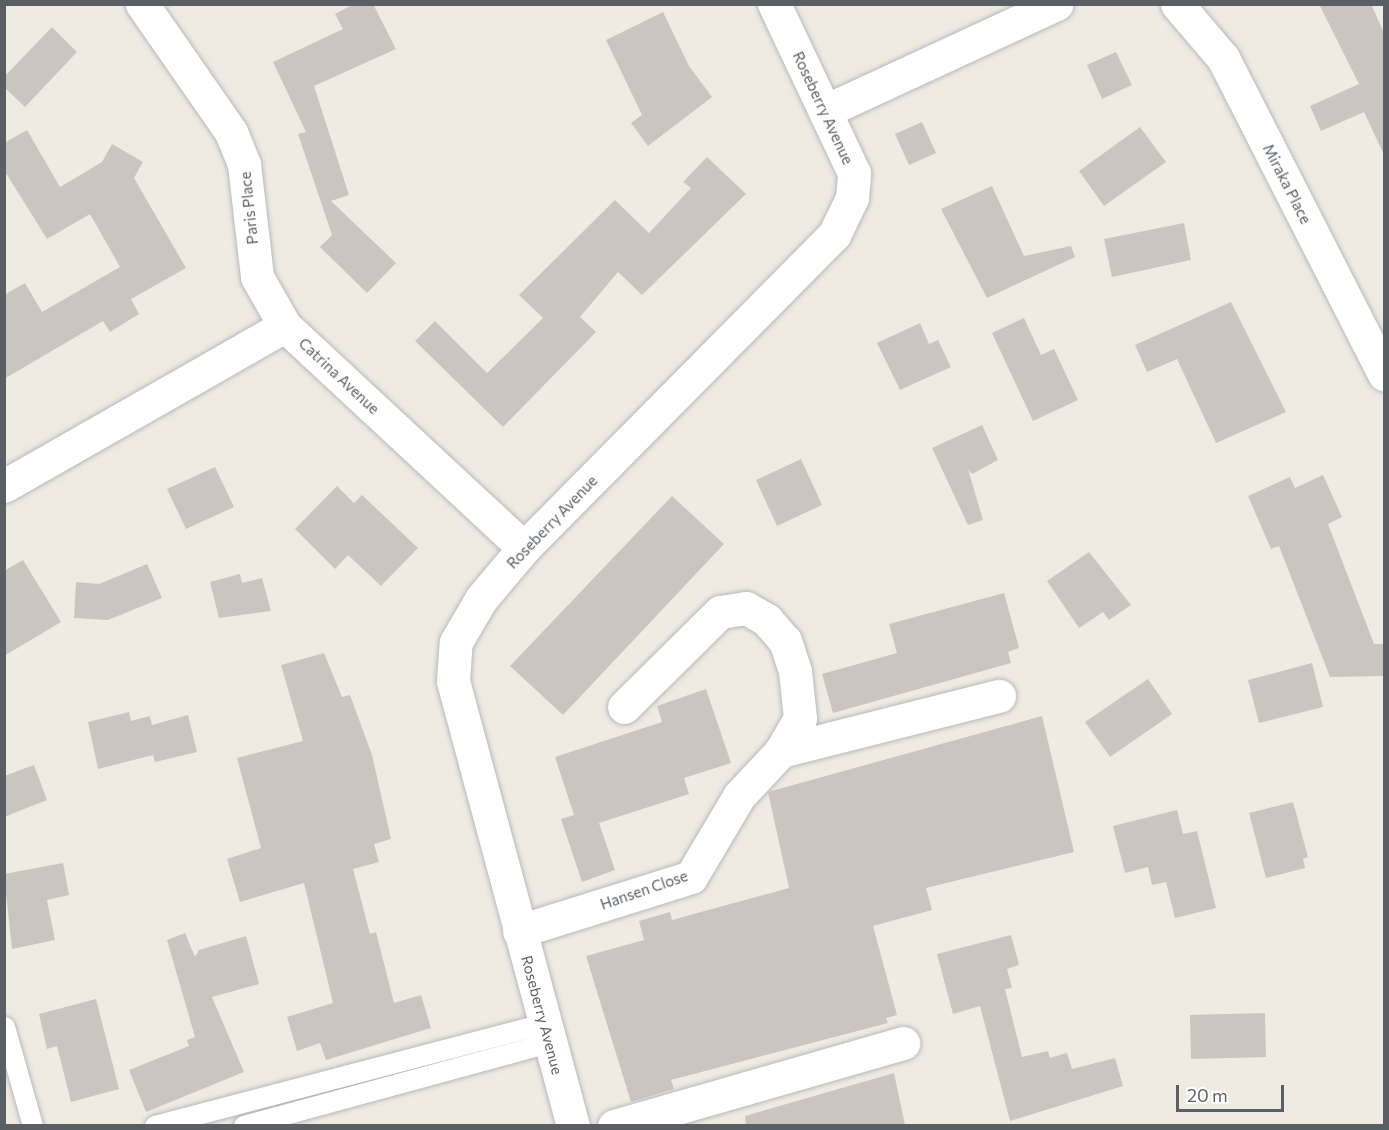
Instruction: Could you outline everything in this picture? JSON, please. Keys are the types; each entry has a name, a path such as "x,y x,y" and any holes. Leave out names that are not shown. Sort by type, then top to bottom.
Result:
{"street":[{"name":"Paris Place","path":"142,4 231,132 244,164 257,277 285,326"},
{"name":"Roseberry Avenue","path":"573,1125 453,681 456,642 481,599 524,548 834,235 852,198 854,173 774,4"},
{"path":"825,111 1056,4"},
{"name":"Miraka Place","path":"1177,4 1199,24 1222,58 1384,374"},
{"name":"Catrina Avenue","path":"4,486 285,326 524,548"},
{"name":"Hansen Close","path":"519,931 691,877 739,796 781,751 800,718 795,671 784,641 767,620 746,608 720,612 624,707"},
{"path":"781,751 999,696"},
{"path":"614,1125 903,1043"}],"lane":[{"path":"5,1027 33,1125"},
{"path":"155,1125 547,1034"},
{"path":"244,1125 547,1034"}],"building":[{"path":"354,4 373,4 396,49 314,86 349,195 331,201 396,263 367,293 320,247 332,235 298,134 306,132 273,62 343,29 335,14"},
{"path":"1319,4 1371,4 1384,33 1384,155 1364,112 1321,131 1310,106 1359,84"},
{"path":"663,12 689,66 712,97 648,146 631,123 642,115 606,40"},
{"path":"52,27 77,52 25,107 4,87 4,77"},
{"path":"1116,52 1132,85 1102,99 1087,65"},
{"path":"922,122 936,153 909,165 895,134"},
{"path":"1140,127 1166,162 1104,206 1079,171"},
{"path":"27,130 60,187 102,162 112,144 143,162 134,178 186,268 131,299 139,314 110,332 103,321 4,379 4,295 25,283 42,312 120,267 90,214 47,239 4,170 4,143"},
{"path":"707,157 746,194 642,295 618,272 580,317 596,332 503,427 415,341 435,321 487,373 543,318 519,295 615,200 649,233 691,188 683,182"},
{"path":"992,186 1024,256 1071,246 1075,257 987,298 941,209"},
{"path":"1184,223 1191,260 1112,277 1104,239"},
{"path":"1231,302 1286,412 1216,443 1177,359 1147,372 1135,345"},
{"path":"1024,318 1041,355 1054,349 1078,400 1033,421 992,333"},
{"path":"920,323 929,344 938,340 951,367 900,390 877,343"},
{"path":"982,425 998,460 972,474 968,469 983,520 968,525 932,448"},
{"path":"801,459 822,505 777,526 756,480"},
{"path":"215,467 234,507 186,529 167,489"},
{"path":"1323,475 1342,517 1328,524 1374,644 1384,644 1384,676 1330,677 1279,546 1271,549 1248,496 1290,477 1295,488"},
{"path":"337,486 354,503 362,495 418,548 381,586 348,555 335,569 295,529"},
{"path":"672,496 724,544 563,715 510,666"},
{"path":"1089,552 1131,605 1109,620 1103,612 1079,628 1047,581"},
{"path":"23,560 61,622 4,656 4,571"},
{"path":"147,564 162,598 108,620 74,618 76,582 99,584"},
{"path":"240,574 242,583 262,578 271,611 219,618 210,582"},
{"path":"1004,593 1019,648 1008,652 1011,663 833,713 822,674 897,653 889,624"},
{"path":"324,653 342,697 350,695 372,755 391,839 374,844 379,862 353,869 370,934 376,932 394,1003 421,995 431,1028 326,1060 320,1043 297,1051 287,1017 333,1003 304,883 240,902 227,859 261,848 237,758 303,741 281,665"},
{"path":"1312,663 1323,707 1259,723 1248,680"},
{"path":"1148,679 1172,714 1110,757 1085,722"},
{"path":"706,689 731,763 684,778 689,794 599,823 615,870 582,882 561,819 574,815 555,757 662,722 657,706"},
{"path":"129,712 131,721 150,716 152,725 188,715 197,752 155,762 153,755 98,769 88,722"},
{"path":"1042,716 1074,852 926,888 932,910 873,926 897,1015 886,1018 888,1023 671,1080 674,1089 631,1102 586,956 644,940 639,921 670,912 672,920 789,888 768,792"},
{"path":"34,765 47,800 4,817 4,776"},
{"path":"1293,802 1308,857 1303,859 1305,868 1266,878 1249,813"},
{"path":"1177,810 1183,834 1197,831 1216,908 1175,918 1166,882 1152,885 1148,867 1125,873 1113,826"},
{"path":"63,863 69,895 47,900 55,940 12,949 4,874"},
{"path":"185,933 195,957 199,950 246,936 259,984 212,997 244,1072 146,1112 129,1070 189,1046 187,1040 195,1037 167,940"},
{"path":"1011,935 1019,965 1007,969 1012,988 1005,989 1022,1057 1048,1051 1050,1058 1067,1053 1072,1069 1115,1058 1123,1086 1010,1121 980,1006 953,1014 937,954"},
{"path":"96,999 119,1089 71,1102 57,1046 47,1049 39,1014"},
{"path":"1265,1013 1266,1057 1191,1059 1190,1015"},
{"path":"894,1073 905,1125 746,1125 745,1116"}]}
